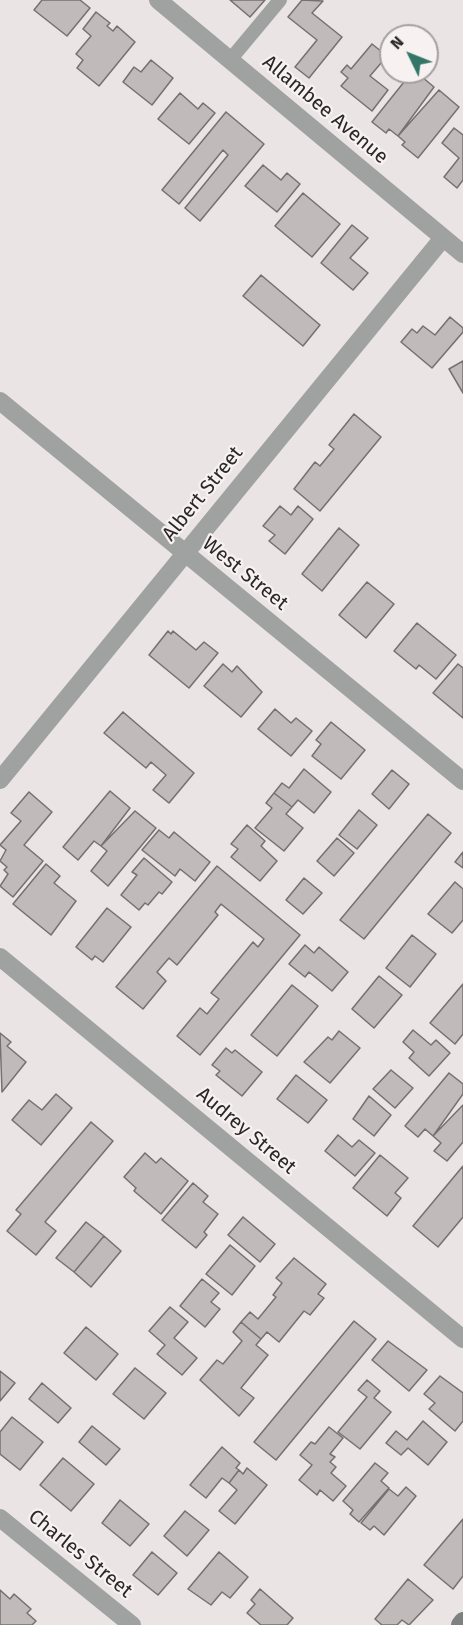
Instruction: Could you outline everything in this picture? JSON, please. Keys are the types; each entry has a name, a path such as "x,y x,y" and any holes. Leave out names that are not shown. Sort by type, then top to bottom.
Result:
{"main road":[{"path":"460,1625 463,1621"}],"street":[{"name":"Allambee Avenue","path":"158,0 463,254"},
{"name":"Albert Street","path":"0,780 183,553 443,238"},
{"name":"West Street","path":"0,401 463,781"},
{"name":"Audrey Street","path":"0,957 463,1339"},
{"name":"Charles Street","path":"0,1518 132,1625"}],"lane":[{"path":"230,60 280,0"}],"building":[{"path":"42,0 80,0 90,8 67,36 34,10"},
{"path":"230,0 265,0 250,17"},
{"path":"302,0 323,1 312,13 342,37 309,78 295,67 317,40 288,17"},
{"path":"96,12 110,23 107,26 113,31 117,26 135,42 99,86 77,68 83,60 76,54 91,36 83,29"},
{"path":"372,44 379,50 379,65 370,76 388,90 372,111 341,86 348,78 341,72 347,65 351,69"},
{"path":"151,60 173,78 152,105 123,82 134,67 141,72"},
{"path":"402,84 430,84 434,87 398,136 389,129 386,133 372,122"},
{"path":"439,90 459,107 418,158 402,145 405,142 398,136"},
{"path":"180,93 198,109 203,103 215,113 189,144 158,119"},
{"path":"226,112 264,144 200,221 185,208 228,155 223,150 179,204 162,190"},
{"path":"454,128 463,135 463,180 457,188 444,177 459,158 442,143"},
{"path":"263,165 281,180 287,173 300,184 277,212 245,186"},
{"path":"303,193 340,224 312,257 275,226"},
{"path":"352,225 368,238 350,258 368,273 353,290 321,263"},
{"path":"261,275 320,325 303,346 243,296"},
{"path":"450,317 463,328 463,332 432,368 401,342 412,329 417,333 423,326 435,335"},
{"path":"463,361 463,393 449,369"},
{"path":"354,414 381,437 320,511 294,489 315,462 320,466 334,449 329,445"},
{"path":"280,506 291,515 298,506 313,519 285,554 269,541 275,535 263,526"},
{"path":"339,528 359,545 322,591 302,574"},
{"path":"367,582 394,604 366,638 339,615"},
{"path":"417,623 456,655 436,679 419,665 416,669 394,651"},
{"path":"168,631 171,634 173,631 196,650 204,642 218,653 189,688 149,655"},
{"path":"223,664 232,672 237,666 262,692 241,717 204,686"},
{"path":"458,664 463,668 463,718 433,693"},
{"path":"275,709 291,723 296,718 312,731 291,756 258,729"},
{"path":"123,712 194,773 169,803 153,790 166,775 151,762 146,768 104,733"},
{"path":"331,722 365,750 341,779 312,756 321,744 316,740"},
{"path":"304,769 331,792 314,813 298,800 292,807 274,793 282,783 289,788"},
{"path":"392,770 409,784 389,809 372,794"},
{"path":"110,791 130,808 101,846 94,841 78,860 63,847"},
{"path":"29,792 52,812 24,845 43,861 13,897 0,886 8,874 4,870 7,867 0,861 6,850 0,845 21,821 11,813"},
{"path":"274,793 292,807 286,814 303,828 284,851 255,828 272,808 266,803"},
{"path":"359,810 377,825 357,849 339,835"},
{"path":"135,811 156,828 108,886 91,871 107,851 101,846"},
{"path":"428,814 451,833 364,939 340,920"},
{"path":"247,825 265,841 261,846 277,861 260,881 231,857 238,849 231,844"},
{"path":"159,830 169,838 174,832 210,862 195,881 180,869 175,876 142,850"},
{"path":"337,838 354,853 334,876 317,861"},
{"path":"463,852 463,868 455,862"},
{"path":"144,858 172,882 162,894 159,892 148,905 145,903 139,910 121,895 137,875 132,872"},
{"path":"46,864 60,876 54,883 76,901 51,935 13,904"},
{"path":"217,866 300,935 200,1055 177,1036 200,1008 207,1014 219,999 211,993 253,942 258,947 264,939 221,904 215,912 218,915 177,965 169,958 157,972 166,981 143,1009 116,987"},
{"path":"304,878 322,893 303,914 286,900"},
{"path":"455,882 463,889 463,920 452,933 428,914"},
{"path":"107,908 131,927 103,962 95,956 92,960 76,947"},
{"path":"412,935 436,954 410,987 386,968"},
{"path":"305,945 314,953 319,947 348,972 332,991 309,972 305,977 289,964"},
{"path":"379,976 402,995 374,1028 352,1009"},
{"path":"463,984 463,1034 455,1044 430,1023"},
{"path":"292,985 318,1006 277,1056 251,1035"},
{"path":"413,1030 431,1045 436,1040 450,1053 429,1076 409,1058 414,1052 403,1042"},
{"path":"339,1031 360,1048 330,1083 304,1062 328,1037 332,1040"},
{"path":"0,1033 11,1042 7,1046 26,1062 2,1092"},
{"path":"226,1048 232,1053 235,1050 262,1072 242,1096 216,1075 220,1071 212,1065"},
{"path":"391,1070 413,1088 395,1108 373,1089"},
{"path":"449,1073 463,1084 463,1094 433,1136 425,1129 418,1137 405,1126"},
{"path":"296,1075 327,1100 308,1123 277,1099"},
{"path":"56,1094 72,1108 41,1145 12,1120 29,1100 42,1110"},
{"path":"369,1096 391,1115 374,1136 353,1119"},
{"path":"463,1105 463,1142 447,1161 434,1151 441,1143 433,1136"},
{"path":"91,1122 113,1141 45,1222 56,1231 36,1255 7,1231 21,1214 16,1210"},
{"path":"338,1135 352,1147 359,1140 375,1153 355,1176 325,1151"},
{"path":"145,1153 156,1163 161,1158 188,1181 161,1214 134,1191 136,1188 124,1177"},
{"path":"380,1155 408,1178 395,1193 401,1198 387,1216 353,1188"},
{"path":"463,1166 463,1217 438,1247 413,1226"},
{"path":"193,1183 208,1196 203,1202 218,1214 204,1232 207,1235 196,1248 162,1220"},
{"path":"243,1217 275,1244 260,1262 228,1235"},
{"path":"86,1222 104,1236 74,1272 56,1258"},
{"path":"104,1236 121,1251 91,1287 74,1272"},
{"path":"230,1245 255,1266 232,1295 206,1274"},
{"path":"294,1258 326,1284 318,1294 324,1298 310,1315 304,1311 279,1342 267,1332 261,1339 241,1322 250,1312 258,1319 276,1297 273,1295 282,1283 276,1278"},
{"path":"202,1279 219,1293 211,1302 220,1309 205,1327 180,1306"},
{"path":"170,1307 188,1322 174,1338 197,1358 182,1375 157,1354 165,1345 149,1331"},
{"path":"354,1321 376,1339 276,1460 254,1442"},
{"path":"241,1322 261,1339 256,1345 268,1355 241,1388 254,1398 239,1416 200,1380 217,1360 223,1364 242,1341 233,1332"},
{"path":"86,1327 118,1354 96,1380 64,1353"},
{"path":"388,1341 427,1370 409,1391 372,1360"},
{"path":"135,1368 166,1393 144,1419 113,1394"},
{"path":"0,1371 15,1383 0,1401"},
{"path":"440,1376 463,1393 463,1421 455,1431 429,1409 435,1403 424,1394"},
{"path":"367,1380 380,1391 374,1398 391,1412 360,1449 338,1432 367,1397 358,1390"},
{"path":"42,1383 71,1408 58,1423 29,1399"},
{"path":"12,1417 43,1442 20,1470 0,1454 0,1432"},
{"path":"423,1421 447,1442 428,1465 408,1448 401,1455 386,1443 396,1431 407,1440"},
{"path":"92,1426 120,1449 106,1465 79,1442"},
{"path":"329,1427 343,1438 330,1454 335,1457 330,1462 336,1467 331,1473 346,1486 333,1501 320,1490 317,1495 299,1480 312,1465 300,1455 311,1442 315,1444"},
{"path":"222,1447 240,1463 236,1468 239,1470 229,1483 222,1478 206,1498 190,1485"},
{"path":"63,1458 94,1484 71,1511 40,1485"},
{"path":"375,1463 388,1473 381,1481 389,1488 359,1522 350,1514 353,1510 343,1501"},
{"path":"247,1468 267,1485 235,1524 219,1511 237,1490 229,1483 239,1470 243,1474"},
{"path":"406,1487 416,1496 384,1535 374,1526 370,1530 361,1523 389,1489 398,1496"},
{"path":"120,1500 149,1524 130,1546 102,1523"},
{"path":"185,1511 209,1530 187,1556 164,1536"},
{"path":"463,1519 463,1576 453,1589 424,1565"},
{"path":"152,1552 177,1573 158,1595 133,1575"},
{"path":"219,1552 248,1577 230,1598 222,1592 211,1605 188,1589"},
{"path":"408,1579 433,1600 409,1625 402,1620 397,1625 382,1625 375,1619"},
{"path":"260,1589 293,1618 287,1625 261,1625 247,1613 255,1604 251,1600"},
{"path":"0,1590 10,1599 14,1594 31,1609 27,1613 36,1621 32,1625 0,1625"}]}
